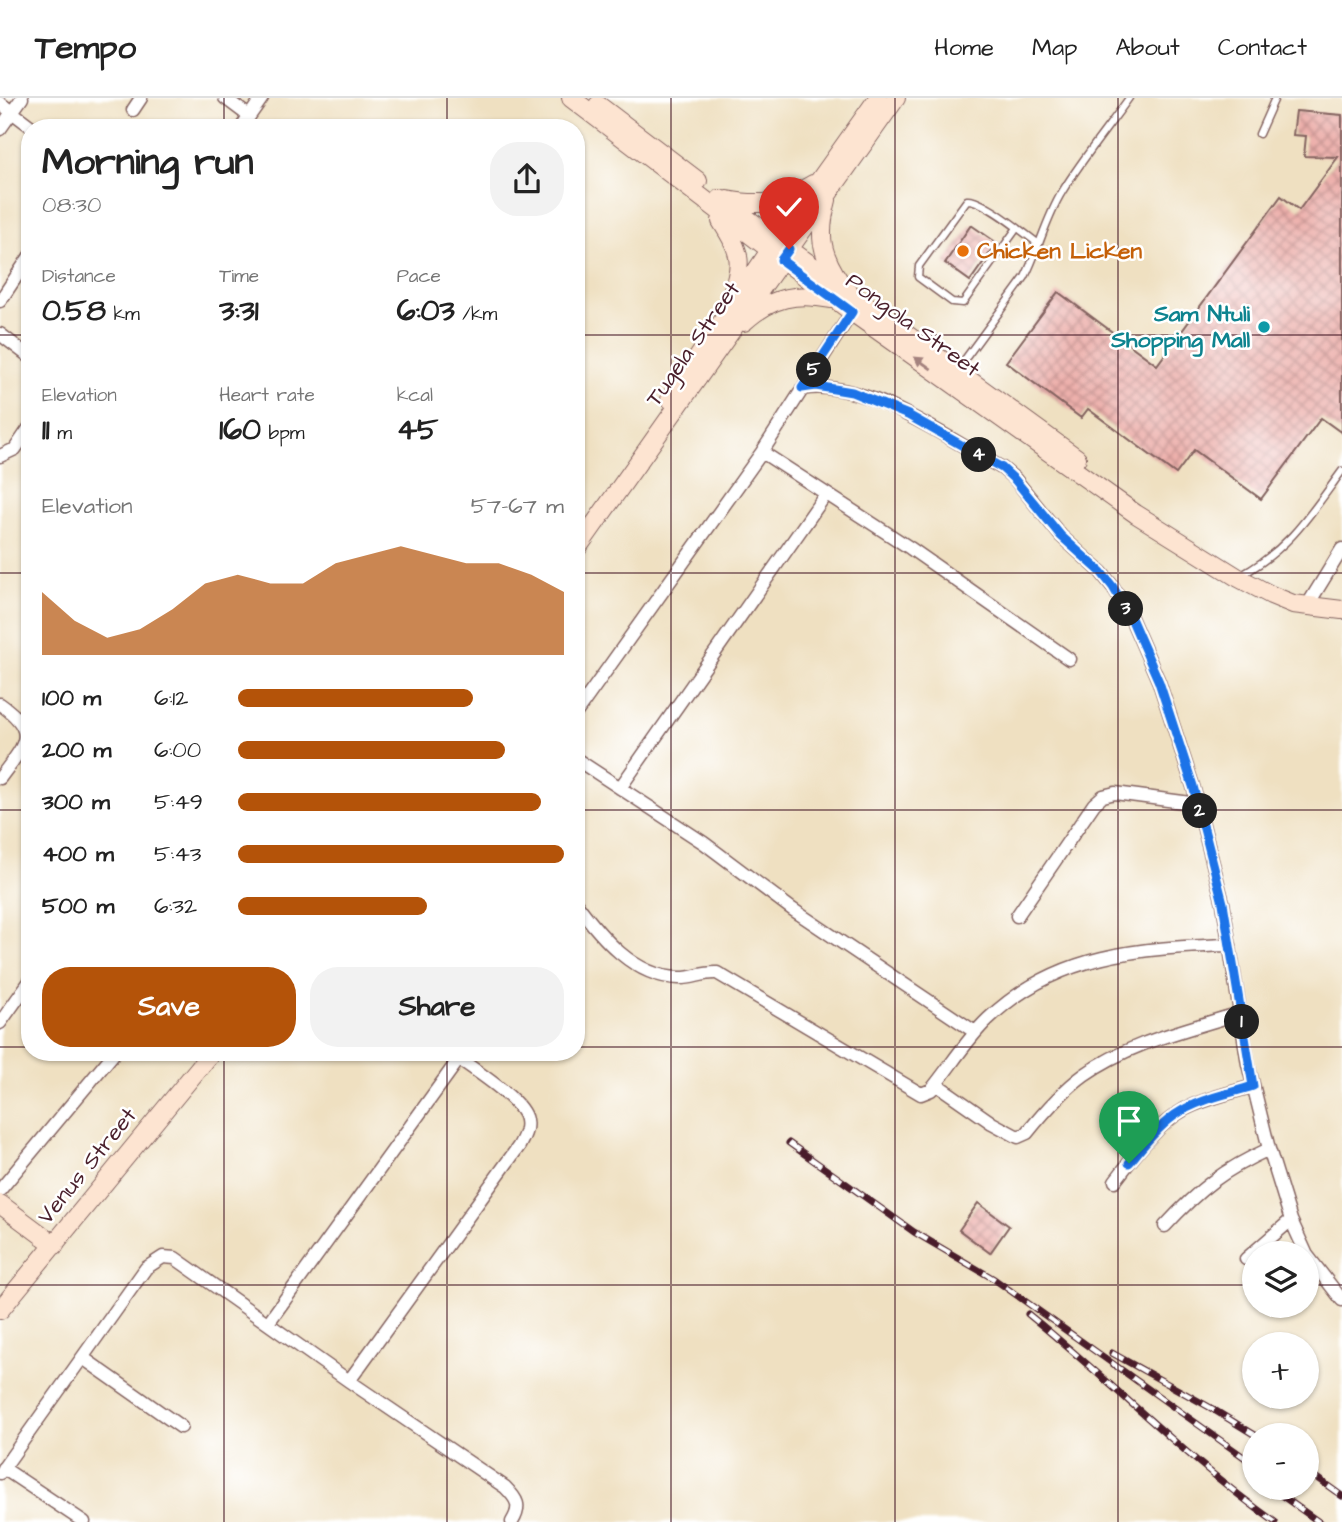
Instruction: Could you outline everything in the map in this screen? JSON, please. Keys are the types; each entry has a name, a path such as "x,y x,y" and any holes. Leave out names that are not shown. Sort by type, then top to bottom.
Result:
{"street":[{"path":"0,129 22,98"},
{"path":"133,110 141,98"},
{"path":"225,98 250,116"},
{"path":"248,119 262,98"},
{"name":"Pongola Street","path":"571,98 953,376 1185,536 1202,553 1237,577 1271,595 1307,606 1342,610"},
{"name":"Pongola Street","path":"588,98 717,203"},
{"name":"Tugela Street","path":"585,537 672,395 724,330 824,185 878,98"},
{"name":"Tugela Street","path":"824,185 896,98"},
{"path":"0,103 21,119"},
{"path":"824,185 821,245 840,294 792,296 771,303 724,330 740,259 717,203 776,203 824,185"},
{"path":"0,301 21,270"},
{"name":"Pongola Street","path":"840,294 852,312 953,376"},
{"path":"585,700 762,453 852,312"},
{"path":"0,334 21,350"},
{"path":"802,388 834,387 879,403 908,415 1002,468 1061,536 1107,578 1131,618 1159,682 1198,804 1223,903 1253,1086 1269,1149 1291,1220 1301,1241"},
{"path":"0,456 15,449 21,440"},
{"path":"762,453 910,548 1069,659"},
{"path":"620,788 826,494"},
{"path":"1307,606 1342,550"},
{"path":"0,704 21,721"},
{"path":"0,778 21,750"},
{"path":"585,765 975,1032"},
{"path":"1017,916 1094,804 1103,796 1115,793 1198,804"},
{"path":"585,913 627,959 640,969 663,977 683,979 706,972 717,973 914,1091 927,1093 975,1032 1004,1004 1075,965 1148,949 1230,945"},
{"path":"0,1023 21,994"},
{"path":"936,1084 992,1123 1018,1137 1027,1133 1067,1089 1101,1064 1153,1040 1240,1013"},
{"path":"0,1190 108,1061"},
{"name":"Venus Street","path":"0,1310 205,1061"},
{"path":"268,1323 451,1061"},
{"path":"349,1381 519,1146 526,1131 526,1118 519,1105 463,1061"},
{"path":"1115,1181 1152,1135 1175,1115 1197,1103 1253,1086"},
{"path":"1165,1226 1214,1178 1269,1149"},
{"path":"0,1204 55,1245"},
{"path":"1266,1241 1291,1220"},
{"path":"84,1522 2,1470 146,1268 163,1257 175,1258 505,1487 518,1501 519,1508 512,1522"},
{"path":"1319,1270 1342,1300"},
{"path":"83,1357 181,1427"}],"lane":[{"path":"953,376 1025,277 1062,191 1129,98"},
{"path":"1259,134 1275,98"},
{"path":"1017,228 963,303 952,302 918,276 919,266 967,200 978,201 1017,228 1040,244"},
{"path":"1237,577 1263,563 1283,547 1342,471"}],"building":[{"name":"Sam Ntuli Shopping Mall","path":"1296,111 1342,115 1342,433 1321,418 1261,499 1194,450 1176,474 1088,409 1081,418 1006,362 1058,292 1157,365 1281,196 1299,210 1338,157 1304,156 1306,136 1293,135"},
{"path":"971,225 997,243 970,281 945,263"},
{"path":"978,1203 1009,1226 990,1253 959,1230"}],"railway":[{"path":"789,1143 914,1232 994,1279 1242,1456"},
{"path":"1028,1314 1180,1446 1275,1522"},
{"path":"1112,1353 1242,1427"},
{"path":"1319,1480 1342,1496"},
{"path":"1288,1500 1319,1522"}],"place":[{"name":"Chicken Licken","path":"963,251"},
{"name":"Sam Ntuli Shopping Mall","path":"1264,327"}],"route":[{"path":"789,249 781,260 852,312 802,388 834,387 852,392 908,415 1007,471 1061,536 1101,572 1113,587 1131,618 1159,682 1193,786 1223,903 1253,1086 1197,1103 1175,1115 1152,1135 1129,1163"}]}
